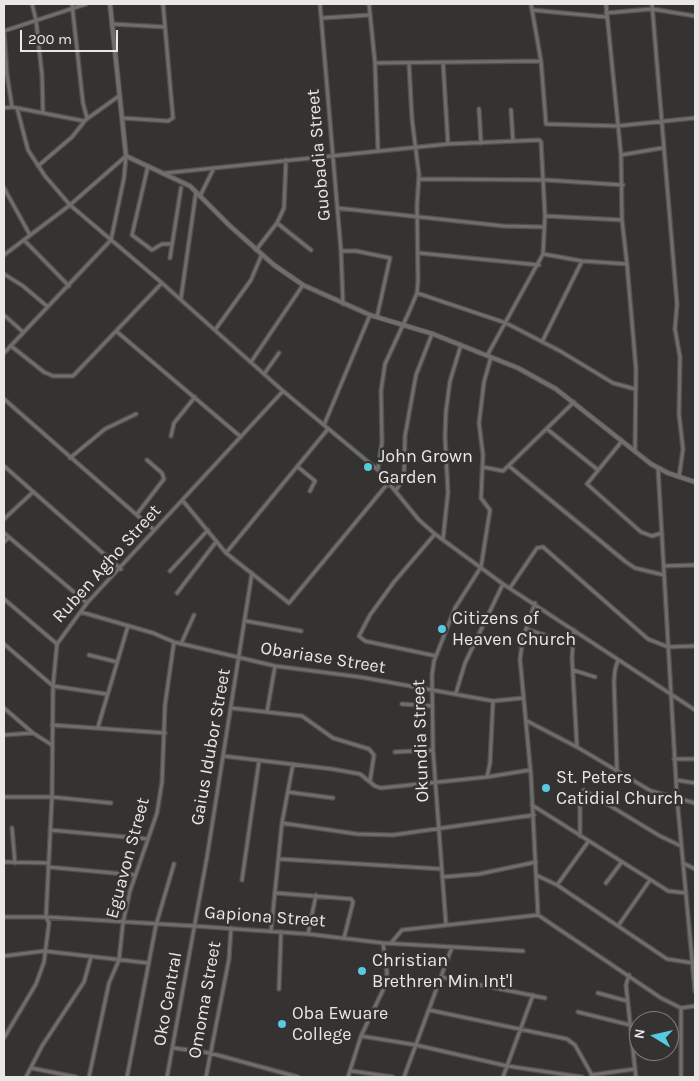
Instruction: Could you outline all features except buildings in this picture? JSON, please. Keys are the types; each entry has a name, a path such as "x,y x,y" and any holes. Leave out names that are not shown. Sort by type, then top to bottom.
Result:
{"street":[{"path":"32,4 36,20 42,75 43,112"},
{"path":"12,107 5,74 8,70 4,31 73,6 86,4"},
{"path":"4,353 111,240 126,156 110,4"},
{"path":"122,118 168,121 174,118 163,4"},
{"name":"Guobadia Street","path":"320,4 341,251 343,304"},
{"path":"369,4 375,63 378,151"},
{"path":"531,4 541,61 546,124 617,126 695,118"},
{"path":"606,4 621,154 623,185 622,220 627,264 635,389 635,452"},
{"path":"652,4 662,148 676,304 675,329 680,357 678,414 683,449 679,477"},
{"path":"73,6 86,120"},
{"path":"532,10 606,15 652,9 695,16"},
{"path":"322,18 370,15"},
{"path":"112,24 165,27"},
{"path":"375,63 541,61"},
{"path":"443,62 448,144"},
{"path":"378,470 382,442 381,408 385,364 417,293 419,179 409,64"},
{"path":"38,166 72,137 86,120 119,96"},
{"path":"4,108 12,107 86,120"},
{"path":"17,108 28,150 38,166 70,204 162,282 264,374 378,470 419,520 503,584 535,603 695,710"},
{"path":"479,109 482,143"},
{"path":"511,110 513,141"},
{"path":"166,173 448,144 533,139 541,142 544,216 543,254 539,265 506,322 490,355 484,382 479,423 483,467 481,498 490,510 480,567"},
{"path":"621,154 662,148"},
{"path":"126,156 184,182 256,250 303,285 370,315 432,334 490,355 545,382 574,402 635,452 658,468 695,482"},
{"path":"4,255 70,204 126,156"},
{"path":"256,250 277,222 285,204 286,160"},
{"path":"148,165 132,234 149,249 172,244"},
{"path":"200,196 214,167"},
{"path":"419,179 543,180 623,185"},
{"path":"170,258 181,188"},
{"path":"4,191 30,235"},
{"path":"180,298 196,192"},
{"path":"337,208 503,226 544,227"},
{"path":"544,216 622,220"},
{"path":"277,222 311,250"},
{"path":"24,240 69,286"},
{"path":"341,251 390,258 377,317"},
{"path":"418,252 539,265"},
{"path":"215,330 251,280 262,254"},
{"path":"543,254 582,261 627,264"},
{"path":"542,342 582,261"},
{"path":"4,274 23,286 48,307"},
{"path":"11,346 44,372 53,376 73,376 162,282"},
{"path":"251,362 303,285"},
{"path":"417,293 506,322 613,383 635,389"},
{"path":"4,315 23,332"},
{"path":"324,425 370,315"},
{"path":"116,330 241,437"},
{"path":"396,490 404,478 405,436 416,375 432,334"},
{"path":"443,539 447,521 448,492 445,437 446,411 450,381 461,344"},
{"path":"264,374 279,353"},
{"name":"Ruben Agho Street","path":"4,1038 36,984 42,969 48,923 46,917 52,797 52,686 57,644 87,603 284,391"},
{"path":"171,436 174,423 195,397"},
{"path":"4,399 137,514 154,531"},
{"path":"483,467 500,472 509,466 574,402"},
{"path":"70,458 105,429 136,414"},
{"path":"226,553 328,429"},
{"path":"547,429 598,470"},
{"path":"622,441 588,482 589,487 641,532 652,536 662,533"},
{"path":"137,514 164,479 162,473 147,460"},
{"path":"4,466 121,568"},
{"path":"509,466 626,562 642,570 664,575"},
{"path":"298,467 315,481 310,491"},
{"path":"658,468 674,759 681,846 694,955 695,991"},
{"path":"183,501 226,553 287,602 291,602 389,482"},
{"path":"4,519 33,492"},
{"path":"170,571 208,530"},
{"path":"4,533 87,603"},
{"path":"435,534 394,582 370,615 359,636 366,641 436,656"},
{"path":"4,542 9,537"},
{"path":"176,594 216,542"},
{"path":"510,588 537,548 543,547 648,639 668,647 695,646"},
{"path":"664,566 695,565"},
{"name":"Okundia Street","path":"446,925 433,750 432,689 436,656 455,608 480,567"},
{"name":"Gaius Idubor Street","path":"194,926 240,658 252,574"},
{"path":"456,693 465,663 503,584"},
{"path":"4,599 57,644"},
{"path":"535,603 526,629 520,659 534,815 538,915"},
{"name":"Obariase Street","path":"80,612 181,644 275,666 432,689 493,701 523,698"},
{"path":"181,644 194,615"},
{"path":"246,621 301,630"},
{"path":"98,727 106,694 128,626"},
{"path":"526,629 548,636"},
{"path":"574,630 573,670 577,747"},
{"name":"Eguavon Street","path":"89,1077 109,983 119,960 123,923 135,875 156,814 162,782 166,705 174,642"},
{"path":"4,644 52,686 106,694"},
{"path":"89,655 117,662"},
{"path":"617,771 614,681 618,660"},
{"path":"267,712 275,666"},
{"path":"573,670 595,677"},
{"path":"487,777 490,763 493,701"},
{"path":"402,704 432,706"},
{"path":"4,708 33,733 52,745"},
{"path":"231,708 302,716 333,738 369,749 374,755 370,781"},
{"path":"527,721 577,747 651,791 695,803"},
{"path":"52,726 98,727 165,733"},
{"path":"4,735 33,733"},
{"path":"395,752 433,750"},
{"path":"223,756 360,774 375,786 381,788 487,777 530,770"},
{"path":"674,759 695,759"},
{"path":"242,880 259,761"},
{"path":"271,931 282,823 293,764"},
{"path":"676,780 695,782"},
{"path":"580,836 580,794 584,790 660,836 681,846"},
{"path":"288,792 333,798"},
{"path":"4,797 52,797 111,803"},
{"path":"532,805 620,863 668,891 686,893"},
{"path":"282,823 357,834 393,835 534,815"},
{"path":"12,828 16,862"},
{"path":"50,830 148,840"},
{"path":"557,886 588,842"},
{"path":"279,859 442,869"},
{"path":"4,862 48,863"},
{"path":"442,877 479,874 536,862"},
{"path":"606,884 620,863"},
{"path":"683,863 695,869"},
{"path":"127,1077 156,925 174,864"},
{"path":"48,867 135,875"},
{"path":"536,875 557,886 667,959 693,963"},
{"path":"618,926 650,880"},
{"path":"276,892 353,900 344,938"},
{"path":"308,934 316,895"},
{"path":"390,943 402,930 538,915 661,998 681,1008 695,1006"},
{"name":"Gapiona Street","path":"4,917 46,917 231,928 308,934 383,943 523,951"},
{"name":"Oko Central","path":"167,1077 174,1048 194,926"},
{"path":"690,927 695,927"},
{"name":"Omoma Street","path":"206,1077 229,959 231,928"},
{"path":"279,989 281,932"},
{"path":"348,1077 352,1071 361,1036 385,986 387,978 383,943"},
{"path":"404,1077 452,947"},
{"path":"4,956 44,951 148,963"},
{"path":"26,1077 42,1046 84,982 91,957"},
{"path":"629,975 626,985 629,1013"},
{"path":"387,978 440,980 545,998"},
{"path":"598,993 628,1001"},
{"path":"503,1077 533,995"},
{"path":"681,1008 681,1077"},
{"path":"429,1010 570,1040 592,1076 635,1068"},
{"path":"578,1012 629,1025"},
{"path":"361,1036 416,1045 507,1066 582,1077"},
{"path":"174,1048 210,1053 298,1077"},
{"path":"634,1061 636,1077"},
{"path":"31,1068 76,1077"},
{"path":"352,1071 393,1077"}],"place":[{"name":"John Grown Garden","path":"368,467"},
{"name":"Citizens of Heaven Church","path":"442,629"},
{"name":"St. Peters Catidial Church","path":"546,788"},
{"name":"Christian Brethren Min Int'l","path":"362,971"},
{"name":"Oba Ewuare College","path":"282,1024"}]}
